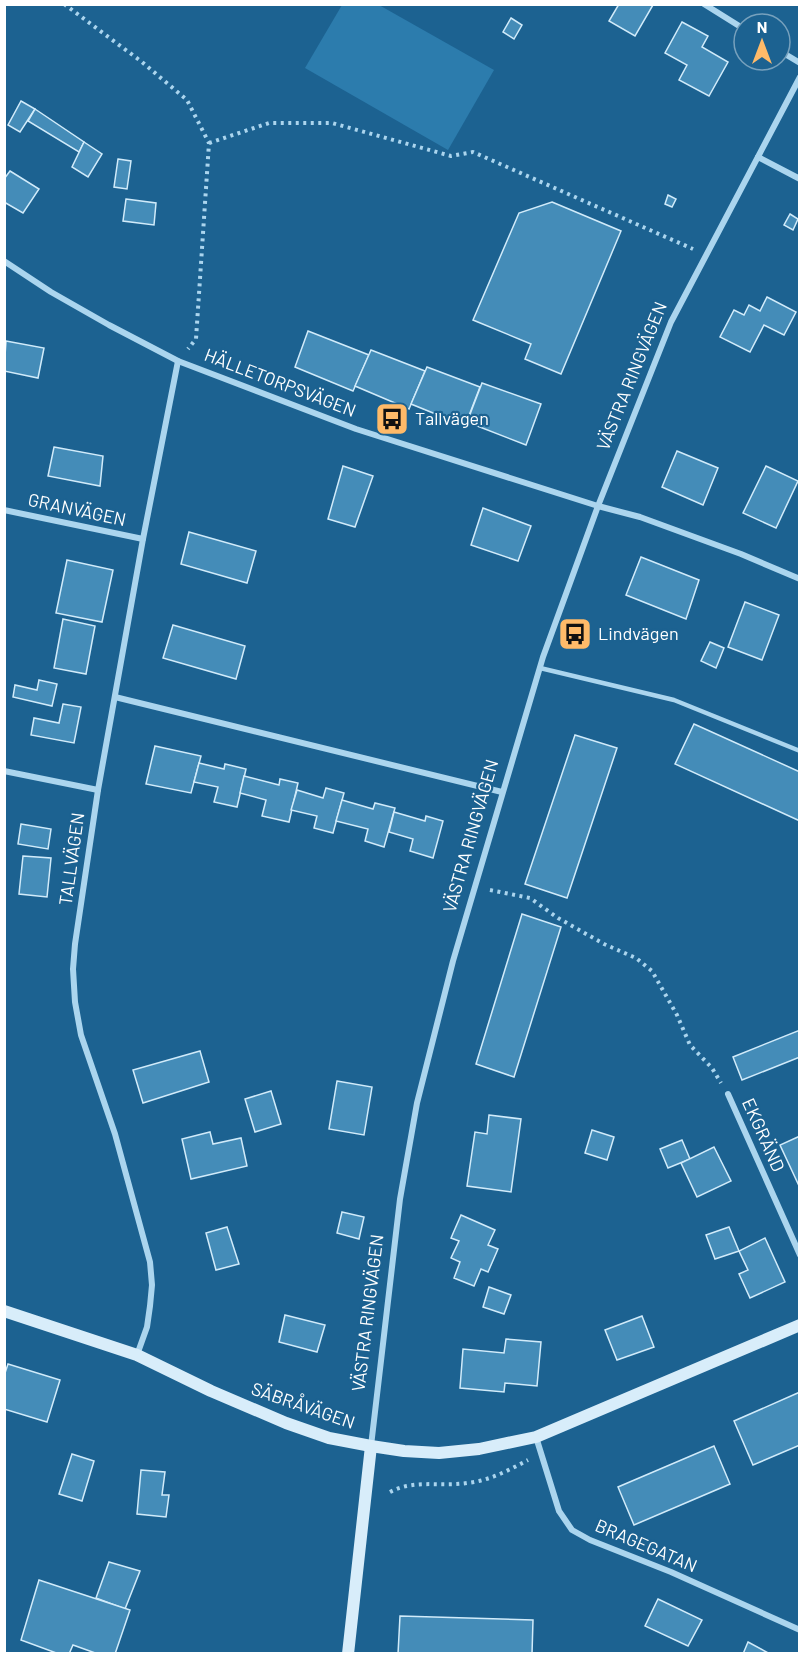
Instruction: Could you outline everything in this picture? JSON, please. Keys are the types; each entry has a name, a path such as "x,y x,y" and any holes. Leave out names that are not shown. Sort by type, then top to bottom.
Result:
{"main road":[{"name":"SÄBRÅVÄGEN","path":"4,1311 137,1355 211,1391 286,1423 330,1438 404,1451 440,1453 479,1449 536,1437 800,1325"},
{"name":"VÄSTRA RINGVÄGEN","path":"348,1653 371,1446"}],"street":[{"path":"704,4 732,22"},
{"name":"VÄSTRA RINGVÄGEN","path":"371,1446 400,1199 417,1103 453,961 540,668 598,506 671,322 800,77"},
{"path":"758,157 800,179"},
{"name":"HÄLLETORPSVÄGEN","path":"4,261 51,292 178,361 356,429 598,506 640,517 741,554 800,579"},
{"name":"TALLVÄGEN","path":"137,1355 147,1327 152,1285 150,1262 115,1134 81,1035 75,1002 73,969 98,790 178,361"},
{"name":"GRANVÄGEN","path":"4,510 143,539"},
{"path":"115,696 502,792"},
{"path":"4,771 98,790"},
{"name":"EKGRÄND","path":"728,1094 800,1255"},
{"name":"BRAGEGATAN","path":"536,1437 559,1511 572,1530 590,1540 671,1572 800,1630"}],"lane":[{"path":"540,668 675,700 800,751"}],"path":[{"path":"64,4 142,62 186,100 209,143 196,339 178,361"},
{"path":"209,143 269,123 332,123 451,156 473,153 705,254"},
{"path":"474,887 530,898 558,918 604,944 636,958 652,971 690,1045 712,1068 728,1094"}],"shaded area":[{"path":"342,5 379,5 494,70 448,150 305,68"}],"building":[{"path":"619,4 653,5 635,36 609,21"},
{"path":"511,18 522,25 514,39 503,32"},
{"path":"682,22 708,36 702,47 728,62 709,96 679,80 687,65 665,53"},
{"path":"21,101 35,109 20,132 8,125"},
{"path":"35,109 84,142 79,152 28,121"},
{"path":"84,142 102,154 88,177 72,167"},
{"path":"118,159 131,161 127,189 114,187"},
{"path":"10,171 39,189 23,213 4,202 4,179"},
{"path":"668,195 676,199 672,207 665,204"},
{"path":"126,199 156,203 154,225 123,221"},
{"path":"552,202 621,231 561,374 525,359 531,344 473,320 519,213"},
{"path":"790,214 798,219 793,230 784,225"},
{"path":"767,297 796,312 784,335 764,325 750,352 720,337 734,310 744,315 749,305 760,311"},
{"path":"308,331 369,355 353,391 295,367"},
{"path":"6,341 44,348 38,378 4,371"},
{"path":"371,350 425,371 409,409 355,386"},
{"path":"427,367 480,387 465,426 411,404"},
{"path":"482,383 541,404 526,445 467,422"},
{"path":"54,447 103,456 100,486 48,476"},
{"path":"677,451 718,468 703,505 662,487"},
{"path":"343,466 373,476 355,527 328,519"},
{"path":"766,466 798,481 776,528 743,513"},
{"path":"483,508 531,526 518,561 471,545"},
{"path":"189,532 256,551 247,583 181,564"},
{"path":"641,557 699,580 686,619 626,595"},
{"path":"67,560 113,570 102,622 56,613"},
{"path":"745,602 779,615 762,660 728,647"},
{"path":"63,619 95,626 86,674 54,668"},
{"path":"173,625 245,646 236,679 163,658"},
{"path":"710,642 724,648 716,668 701,661"},
{"path":"39,680 57,684 52,706 13,697 15,685 37,690"},
{"path":"63,704 81,707 74,743 31,735 34,718 59,723"},
{"path":"694,724 800,772 800,821 675,764"},
{"path":"575,735 617,748 567,898 525,884"},
{"path":"155,746 201,756 191,793 146,784"},
{"path":"199,763 224,769 225,764 246,769 237,807 214,802 218,787 194,782"},
{"path":"244,776 279,785 280,779 298,783 289,822 262,816 266,800 240,793"},
{"path":"326,788 344,793 333,833 314,828 317,816 291,810 297,790 323,798"},
{"path":"342,800 373,809 375,803 395,808 384,847 365,841 368,829 336,821"},
{"path":"394,812 425,821 426,816 443,821 433,858 410,851 413,839 389,832"},
{"path":"21,824 51,829 48,849 18,844"},
{"path":"23,856 51,858 47,897 19,894"},
{"path":"522,914 561,927 514,1077 476,1064"},
{"path":"800,1030 800,1057 742,1080 733,1057"},
{"path":"200,1051 209,1082 143,1103 133,1070"},
{"path":"337,1081 372,1087 364,1135 329,1129"},
{"path":"271,1091 281,1124 255,1132 245,1099"},
{"path":"489,1115 521,1119 511,1192 467,1186 475,1132 487,1134"},
{"path":"592,1130 614,1137 607,1160 585,1153"},
{"path":"210,1132 213,1144 241,1138 247,1166 191,1179 182,1139"},
{"path":"800,1136 800,1188 780,1145"},
{"path":"682,1140 690,1159 668,1168 660,1149"},
{"path":"714,1147 731,1181 697,1197 681,1163"},
{"path":"342,1212 364,1217 359,1239 337,1233"},
{"path":"461,1215 495,1230 488,1245 498,1249 488,1272 481,1269 474,1286 454,1278 460,1262 451,1258 459,1241 451,1238"},
{"path":"227,1227 239,1264 216,1270 206,1233"},
{"path":"729,1227 739,1251 715,1259 706,1235"},
{"path":"765,1238 785,1282 750,1298 739,1274 748,1270 739,1251"},
{"path":"489,1287 511,1295 504,1314 483,1307"},
{"path":"285,1315 325,1325 317,1352 279,1342"},
{"path":"642,1316 654,1347 617,1360 605,1330"},
{"path":"506,1339 541,1342 537,1386 505,1383 504,1392 460,1388 463,1349 504,1353"},
{"path":"8,1364 60,1380 47,1422 4,1409 4,1376"},
{"path":"800,1392 800,1445 753,1465 734,1421"},
{"path":"714,1446 730,1484 634,1525 618,1487"},
{"path":"72,1454 94,1461 82,1501 59,1494"},
{"path":"141,1470 165,1472 162,1495 169,1495 166,1517 137,1514"},
{"path":"109,1562 140,1571 125,1609 96,1598"},
{"path":"39,1580 130,1610 115,1654 98,1654 73,1645 69,1654 59,1654 21,1640"},
{"path":"658,1599 702,1620 688,1646 645,1626"},
{"path":"400,1616 533,1620 532,1654 398,1654"},
{"path":"748,1642 770,1654 743,1654"}],"place":[{"name":"Tallvägen","path":"392,419"},
{"name":"Lindvägen","path":"575,634"}]}
